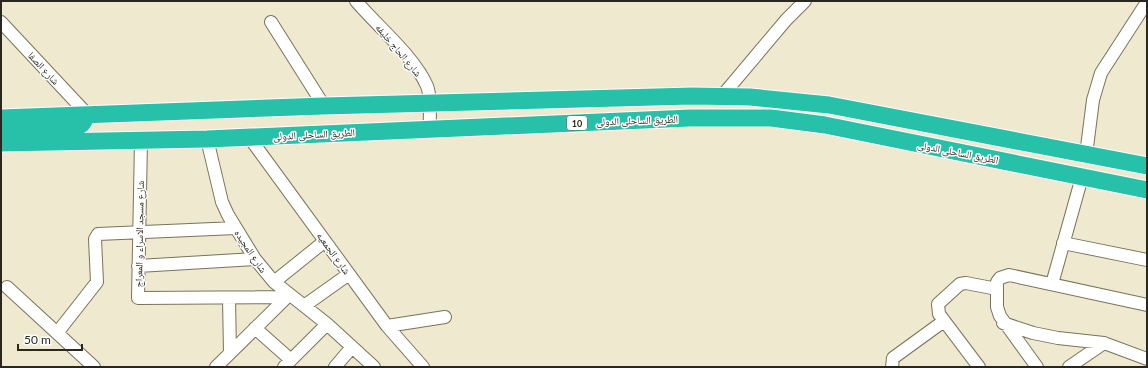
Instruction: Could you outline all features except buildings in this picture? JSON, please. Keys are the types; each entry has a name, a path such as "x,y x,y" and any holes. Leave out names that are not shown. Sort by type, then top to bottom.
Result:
{"highway":[{"path":"1,118 324,106 722,96 780,99 829,105 1147,166"},
{"path":"1,129 72,129 82,124 88,115"},
{"name":"الطريق الساحلى الدولى","path":"1,143 207,139 717,117 771,118 825,125 1147,190"}],"street":[{"name":"شارع الحاج خليفه","path":"356,1 415,67 428,87 430,129"},
{"path":"722,96 786,20 805,1"},
{"path":"1086,155 1093,100 1101,73 1147,2"},
{"name":"شارع الصفا","path":"1,22 88,115"},
{"path":"272,22 324,106"},
{"name":"شارع الجمعيه","path":"249,137 387,326 423,367"},
{"name":"شارع المجيده","path":"207,139 222,202 255,259 288,296 304,306 327,324 374,367"},
{"name":"شارع مسجد الاسراء و المعراج","path":"141,141 137,296 139,299 288,296"},
{"path":"1052,284 1082,177"},
{"path":"57,333 98,282 96,235 236,228"},
{"path":"274,282 325,241"},
{"path":"1064,243 1147,260"},
{"path":"138,266 255,259"},
{"path":"304,306 349,274"},
{"path":"1037,367 1003,323 997,307 997,282 1004,275 1147,305"},
{"path":"979,367 939,314 937,307 956,286 966,283 996,289"},
{"path":"7,287 94,367"},
{"path":"224,362 255,328 288,296"},
{"path":"224,362 229,298"},
{"path":"387,326 445,317"},
{"path":"892,367 891,362 896,355 944,321"},
{"path":"1003,323 1033,333 1058,338 1104,343 1147,359"},
{"path":"255,328 288,364 327,324"},
{"path":"1069,367 1104,343"},
{"path":"335,367 352,347"}]}
